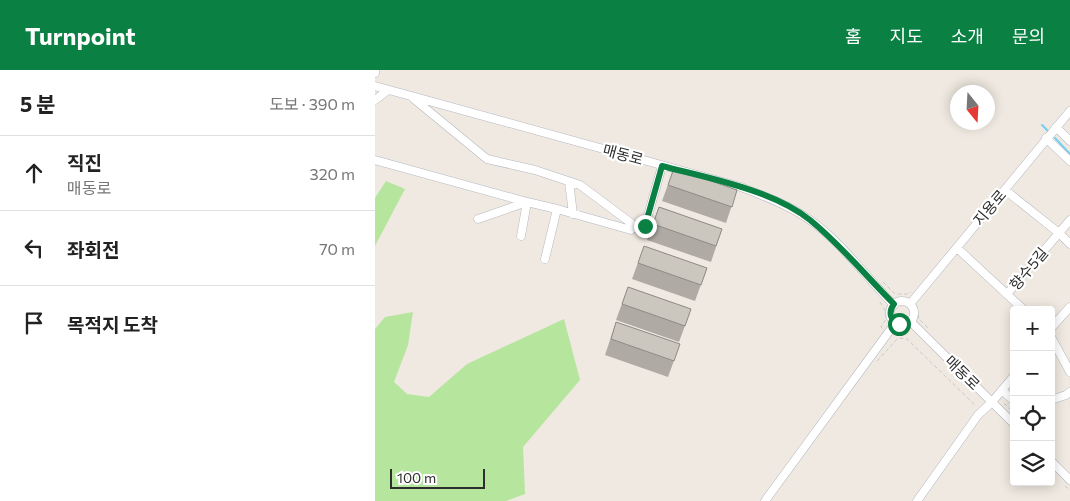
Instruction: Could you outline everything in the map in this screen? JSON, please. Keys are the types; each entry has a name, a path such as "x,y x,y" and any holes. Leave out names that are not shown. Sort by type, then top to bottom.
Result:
{"street":[{"name":"매동로","path":"375,86 741,187 777,200 809,218 839,246 894,304"},
{"path":"375,100 388,90"},
{"path":"410,96 487,159 535,170 579,185 635,226 645,226 662,166"},
{"name":"지용로","path":"910,304 1070,111"},
{"path":"1056,127 1070,141"},
{"path":"1047,138 1070,161"},
{"path":"375,160 631,230 635,226"},
{"path":"569,182 573,214"},
{"path":"1005,190 1070,244"},
{"path":"478,219 527,202"},
{"path":"521,236 527,202"},
{"path":"545,259 557,209"},
{"name":"향수5길","path":"1007,294 1070,220"},
{"path":"957,248 1020,306"},
{"path":"901,301 910,304 914,312 909,322 901,324 896,322 891,314 894,304 901,301"},
{"path":"1055,324 1069,310"},
{"path":"765,501 896,322"},
{"name":"매동로","path":"909,322 1010,420"},
{"path":"1055,344 1070,372"},
{"path":"917,501 982,411 1010,381"},
{"path":"1002,390 1010,397"},
{"path":"1055,399 1070,392"},
{"path":"1055,465 1070,480"}],"path":[{"path":"886,297 880,302 885,310 886,319 881,327 896,341"},
{"path":"874,362 879,360 898,338 907,339 982,411"}],"green space":[{"path":"386,181 405,189 375,246 375,198"},
{"path":"413,312 408,345 394,382 407,394 429,397 467,364 564,319 580,380 523,447 525,494 506,501 375,501 375,329 385,317"}],"building":[{"path":"674,168 737,190 732,207 668,185"},
{"path":"659,207 722,229 716,246 653,224"},
{"path":"644,246 707,268 701,285 638,263"},
{"path":"628,287 691,309 685,326 622,304"},
{"path":"616,322 680,344 674,361 611,339"}],"waterway":[{"path":"1042,125 1048,131"},
{"path":"1055,138 1070,154"}],"route":[{"path":"645,226 662,166 741,187 777,200 809,218 839,246 894,304 891,316 899,324"}]}
